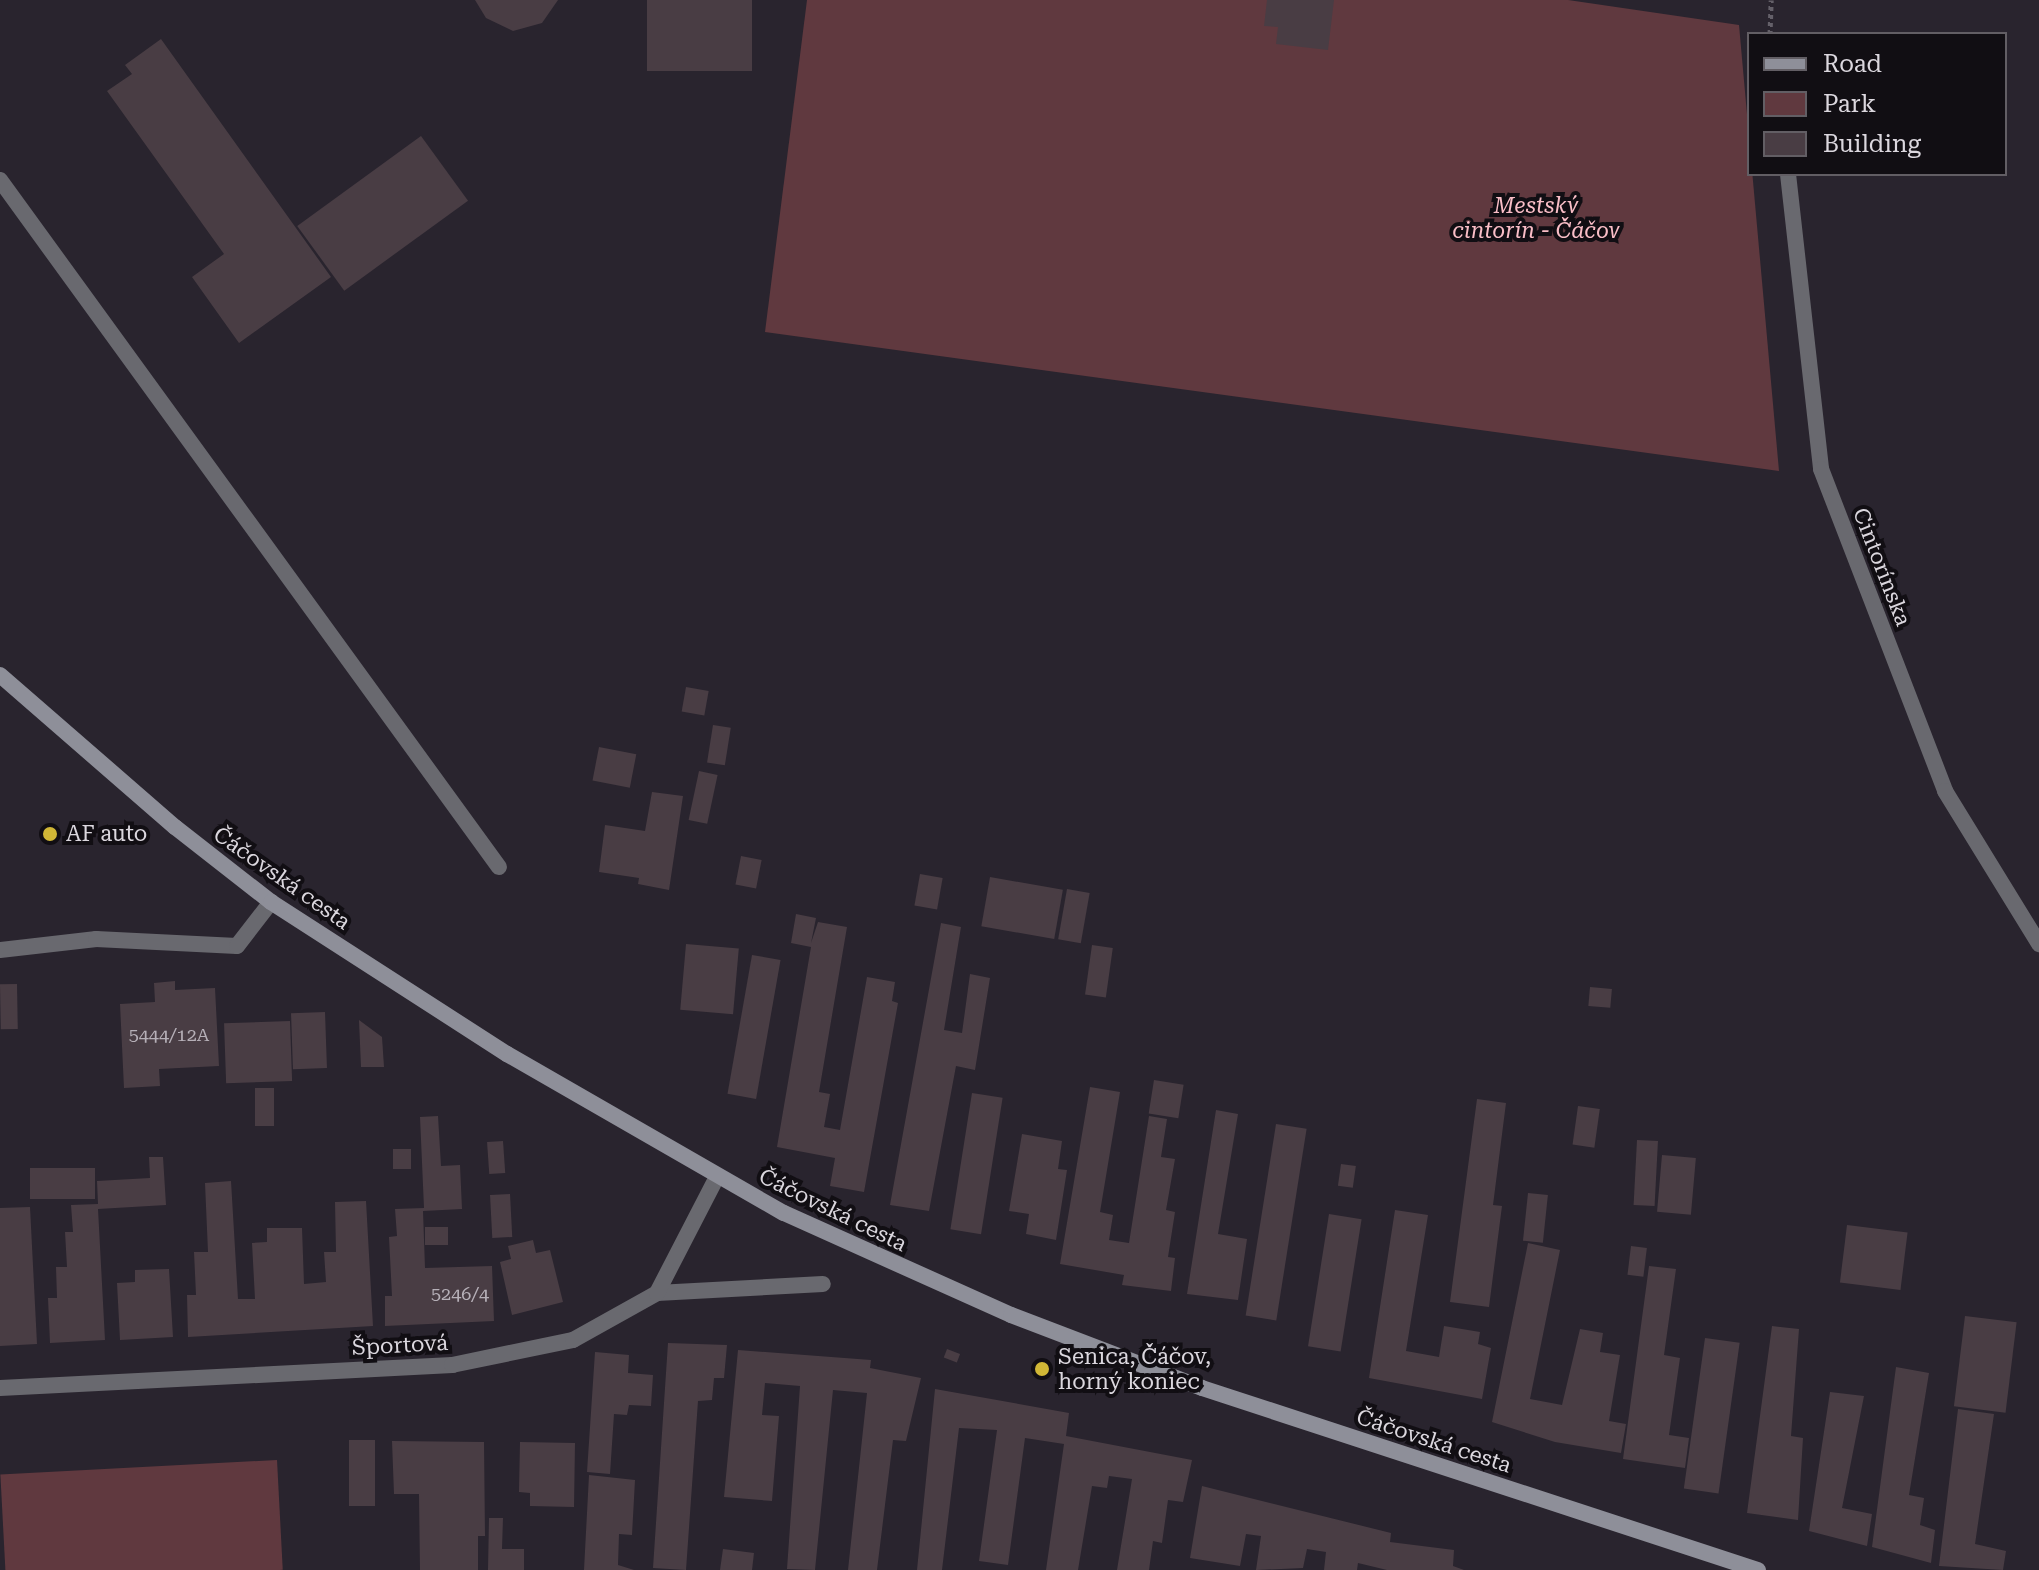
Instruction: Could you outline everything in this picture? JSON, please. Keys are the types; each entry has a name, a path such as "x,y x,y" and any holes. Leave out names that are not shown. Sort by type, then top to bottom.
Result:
{"main road":[{"name":"Čáčovská cesta","path":"0,675 175,827 271,902 507,1054 717,1177 953,1291 1098,1350 1758,1570"}],"street":[{"name":"Cintorínska","path":"1788,176 1821,469 1945,791 2039,944"},
{"path":"0,180 499,867"},
{"path":"0,950 96,939 237,946 271,902"},
{"path":"657,1293 717,1177"},
{"path":"657,1293 823,1284"},
{"name":"Športová","path":"0,1388 452,1365 573,1340 657,1293"}],"path":[{"path":"1770,32 1771,0"}],"green space":[{"name":"Mestský cintorín - Čáčov","path":"807,0 1568,0 1739,25 1747,114 1747,176 1753,176 1779,471 765,332"},
{"path":"277,1460 283,1570 5,1570 0,1474"}],"building":[{"path":"475,0 558,0 542,23 513,31 486,18"},
{"path":"647,0 752,0 752,71 647,71"},
{"path":"1267,0 1334,0 1328,50 1276,44 1278,27 1264,26"},
{"path":"161,39 331,277 239,343 192,277 224,254 107,91 132,74 125,65"},
{"path":"421,136 468,201 344,291 297,226"},
{"path":"686,687 709,691 704,716 682,712"},
{"path":"713,725 731,728 725,765 707,763"},
{"path":"599,747 636,754 630,788 593,780"},
{"path":"699,771 718,775 707,824 689,820"},
{"path":"652,792 683,796 669,890 638,884 639,878 599,872 605,825 645,831"},
{"path":"741,856 762,860 756,888 735,884"},
{"path":"920,874 943,878 937,910 914,906"},
{"path":"990,877 1063,890 1054,939 981,926"},
{"path":"1067,889 1090,893 1081,943 1058,939"},
{"path":"796,914 816,918 811,943 818,922 847,927 819,1092 830,1094 824,1127 840,1130 867,977 895,982 892,1001 898,1003 864,1192 830,1186 835,1158 777,1147 811,947 791,943"},
{"path":"941,923 961,927 944,1030 962,1033 970,974 990,978 975,1070 956,1066 929,1211 890,1205"},
{"path":"686,944 739,949 733,1014 680,1010"},
{"path":"1092,945 1113,948 1106,997 1085,995"},
{"path":"752,955 781,960 756,1099 728,1094"},
{"path":"175,981 175,990 215,988 219,1066 159,1069 160,1086 124,1088 120,1004 155,1002 154,983"},
{"path":"0,984 17,984 18,1029 1,1029"},
{"path":"1590,987 1612,989 1610,1008 1588,1006"},
{"path":"325,1012 327,1068 293,1069 291,1013"},
{"path":"359,1020 382,1037 384,1067 361,1067"},
{"path":"290,1021 292,1081 226,1083 224,1023"},
{"path":"1154,1080 1184,1085 1178,1118 1149,1114"},
{"path":"1090,1087 1120,1092 1100,1212 1113,1215 1109,1240 1129,1243 1149,1116 1167,1119 1161,1157 1175,1159 1166,1210 1175,1212 1168,1257 1175,1258 1171,1291 1122,1285 1124,1275 1060,1264"},
{"path":"255,1088 274,1088 274,1126 255,1126"},
{"path":"972,1093 1003,1098 981,1234 950,1229"},
{"path":"1477,1099 1506,1103 1493,1205 1502,1206 1489,1307 1450,1302"},
{"path":"1578,1106 1600,1109 1594,1148 1573,1145"},
{"path":"1216,1110 1238,1114 1218,1234 1247,1239 1238,1300 1187,1294"},
{"path":"438,1116 441,1166 460,1165 462,1209 423,1211 425,1268 492,1266 494,1321 385,1326 385,1296 392,1296 389,1237 397,1236 395,1209 424,1208 420,1117"},
{"path":"1276,1124 1307,1129 1276,1320 1246,1316"},
{"path":"1022,1134 1062,1141 1058,1169 1067,1170 1056,1240 1026,1234 1029,1214 1009,1211"},
{"path":"1637,1140 1658,1141 1655,1206 1634,1205"},
{"path":"503,1141 505,1173 489,1174 487,1142"},
{"path":"393,1149 411,1149 411,1169 393,1169"},
{"path":"1662,1155 1696,1158 1691,1215 1657,1212"},
{"path":"149,1157 163,1157 166,1205 98,1209 105,1340 50,1343 48,1298 57,1298 56,1267 67,1267 65,1232 73,1232 71,1205 98,1204 97,1181 150,1178"},
{"path":"1341,1164 1356,1166 1353,1188 1338,1186"},
{"path":"30,1168 95,1168 95,1199 30,1199"},
{"path":"231,1181 238,1299 255,1299 252,1243 267,1242 267,1228 302,1228 304,1284 326,1282 324,1252 336,1252 335,1202 366,1201 373,1326 188,1337 187,1295 196,1295 194,1252 208,1252 205,1183"},
{"path":"1528,1193 1548,1195 1543,1243 1523,1241"},
{"path":"510,1194 512,1237 492,1238 490,1195"},
{"path":"30,1207 37,1344 0,1346 0,1208"},
{"path":"1395,1210 1428,1215 1406,1351 1439,1357 1444,1326 1480,1332 1478,1344 1491,1348 1482,1399 1369,1378"},
{"path":"1329,1214 1362,1219 1341,1352 1308,1346"},
{"path":"1847,1225 1908,1232 1900,1290 1840,1283"},
{"path":"425,1227 448,1227 448,1245 425,1245"},
{"path":"533,1240 536,1253 550,1250 563,1302 512,1315 500,1262 511,1259 508,1246"},
{"path":"1528,1243 1560,1250 1530,1399 1562,1405 1580,1329 1603,1333 1600,1352 1620,1355 1609,1421 1626,1424 1621,1453 1555,1442 1492,1422"},
{"path":"1631,1246 1647,1248 1643,1277 1627,1275"},
{"path":"1649,1266 1676,1269 1664,1355 1680,1358 1669,1435 1689,1438 1685,1468 1623,1459"},
{"path":"169,1269 173,1337 120,1340 117,1283 135,1282 135,1270"},
{"path":"1965,1316 2017,1322 2006,1413 1954,1406"},
{"path":"1772,1326 1799,1329 1791,1436 1803,1438 1798,1520 1747,1513"},
{"path":"1705,1338 1740,1343 1719,1493 1684,1489"},
{"path":"668,1343 727,1345 724,1378 714,1378 712,1400 698,1401 686,1570 653,1568"},
{"path":"947,1349 960,1354 957,1362 944,1357"},
{"path":"738,1350 871,1360 870,1368 921,1378 906,1441 893,1440 877,1570 848,1570 867,1393 833,1390 815,1570 787,1569 800,1386 765,1383 762,1415 779,1416 772,1501 724,1497"},
{"path":"595,1352 629,1355 628,1373 653,1375 651,1406 629,1405 627,1415 614,1414 610,1474 587,1472"},
{"path":"1896,1367 1929,1373 1909,1495 1924,1498 1920,1525 1935,1530 1931,1563 1872,1547"},
{"path":"935,1389 1069,1413 1066,1436 1192,1460 1183,1502 1168,1500 1162,1543 1153,1541 1149,1570 1117,1570 1132,1479 1109,1476 1107,1488 1092,1486 1078,1570 1046,1570 1064,1444 1025,1438 1008,1565 979,1561 997,1430 959,1428 942,1570 917,1570"},
{"path":"1830,1392 1864,1396 1842,1508 1872,1514 1867,1546 1809,1531"},
{"path":"1958,1409 1994,1414 1975,1544 2006,1551 2003,1570 1939,1566"},
{"path":"349,1440 375,1440 375,1506 349,1506"},
{"path":"392,1441 484,1442 485,1536 478,1536 478,1570 420,1570 419,1494 394,1494"},
{"path":"520,1442 575,1443 574,1507 530,1506 530,1493 519,1492"},
{"path":"589,1475 635,1480 632,1535 619,1534 618,1565 634,1570 584,1570"},
{"path":"1202,1486 1391,1533 1390,1542 1454,1550 1453,1566 1464,1570 1387,1570 1358,1563 1357,1570 1324,1570 1326,1552 1307,1549 1303,1568 1256,1570 1261,1536 1246,1534 1240,1566 1190,1558"},
{"path":"489,1518 503,1518 502,1549 524,1549 524,1570 488,1570"},
{"path":"723,1549 754,1553 752,1570 720,1570"}],"place":[{"name":"AF auto","path":"50,834"},
{"name":"Senica, Čáčov, horný koniec","path":"1042,1369"}]}
